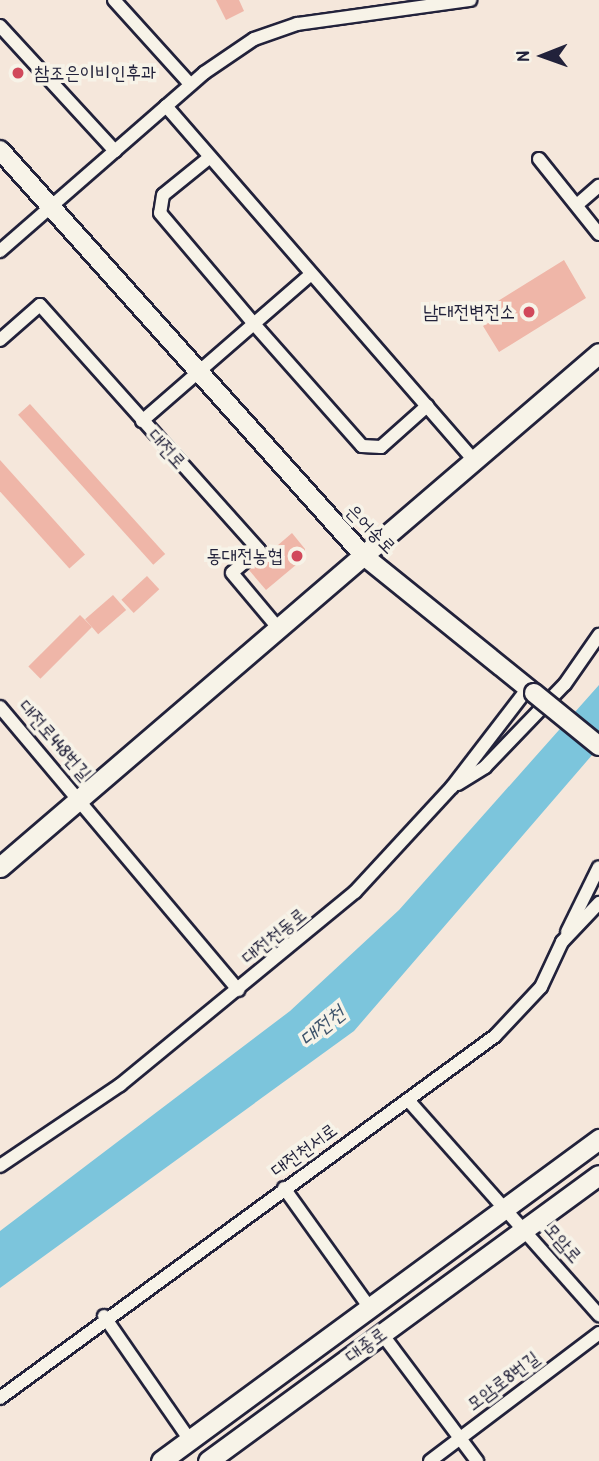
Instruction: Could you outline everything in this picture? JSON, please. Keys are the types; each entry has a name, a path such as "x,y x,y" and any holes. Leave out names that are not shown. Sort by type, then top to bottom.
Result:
{"main road":[{"name":"은어송로","path":"0,150 363,556 599,746"},
{"path":"0,867 599,353"},
{"name":"대종로","path":"161,1461 370,1308 502,1206 599,1139"},
{"name":"대종로","path":"208,1461 599,1175"}],"street":[{"path":"114,0 190,84"},
{"path":"0,251 190,84 267,32 470,0"},
{"path":"0,26 115,151"},
{"path":"166,106 310,275 475,461"},
{"path":"210,157 163,195 160,213 254,324 362,446 381,447 427,406"},
{"path":"539,159 578,204 599,234"},
{"path":"578,204 599,186"},
{"path":"142,421 310,275"},
{"name":"대전로","path":"0,340 40,305 259,550 232,573 279,629"},
{"path":"452,788 485,767 565,684 599,635"},
{"name":"대전천동로","path":"0,1166 120,1085 355,892 452,788 531,691"},
{"name":"대전로448번길","path":"0,707 80,798"},
{"path":"80,798 238,990"},
{"path":"562,942 599,867"},
{"name":"대전천서로","path":"0,1398 104,1316 495,1037 541,987 562,942 599,903"},
{"path":"408,1100 525,1229"},
{"name":"대종로","path":"284,1188 370,1308"},
{"name":"모암로","path":"525,1229 599,1315"},
{"path":"104,1316 190,1440"},
{"name":"모암로8번길","path":"430,1461 599,1332"},
{"path":"382,1334 477,1461"}],"water":[{"name":"대전천","path":"599,685 599,747 354,1031 0,1288 0,1231 290,1011 399,910"}],"building":[{"path":"216,0 239,0 244,11 226,20"},
{"name":"남대전변전소","path":"564,260 586,298 499,352 483,326 497,318 490,306"},
{"path":"30,404 165,554 153,565 18,415"},
{"path":"0,460 85,554 69,568 0,491"},
{"path":"292,533 305,549 303,559 266,590 249,570"},
{"path":"147,576 159,589 134,613 121,600"},
{"path":"113,595 126,610 98,634 85,619"},
{"path":"80,615 92,627 40,679 28,667"}],"place":[{"name":"참조은이비인후과","path":"18,73"},
{"name":"남대전변전소","path":"529,312"},
{"name":"동대전농협","path":"297,556"}]}
